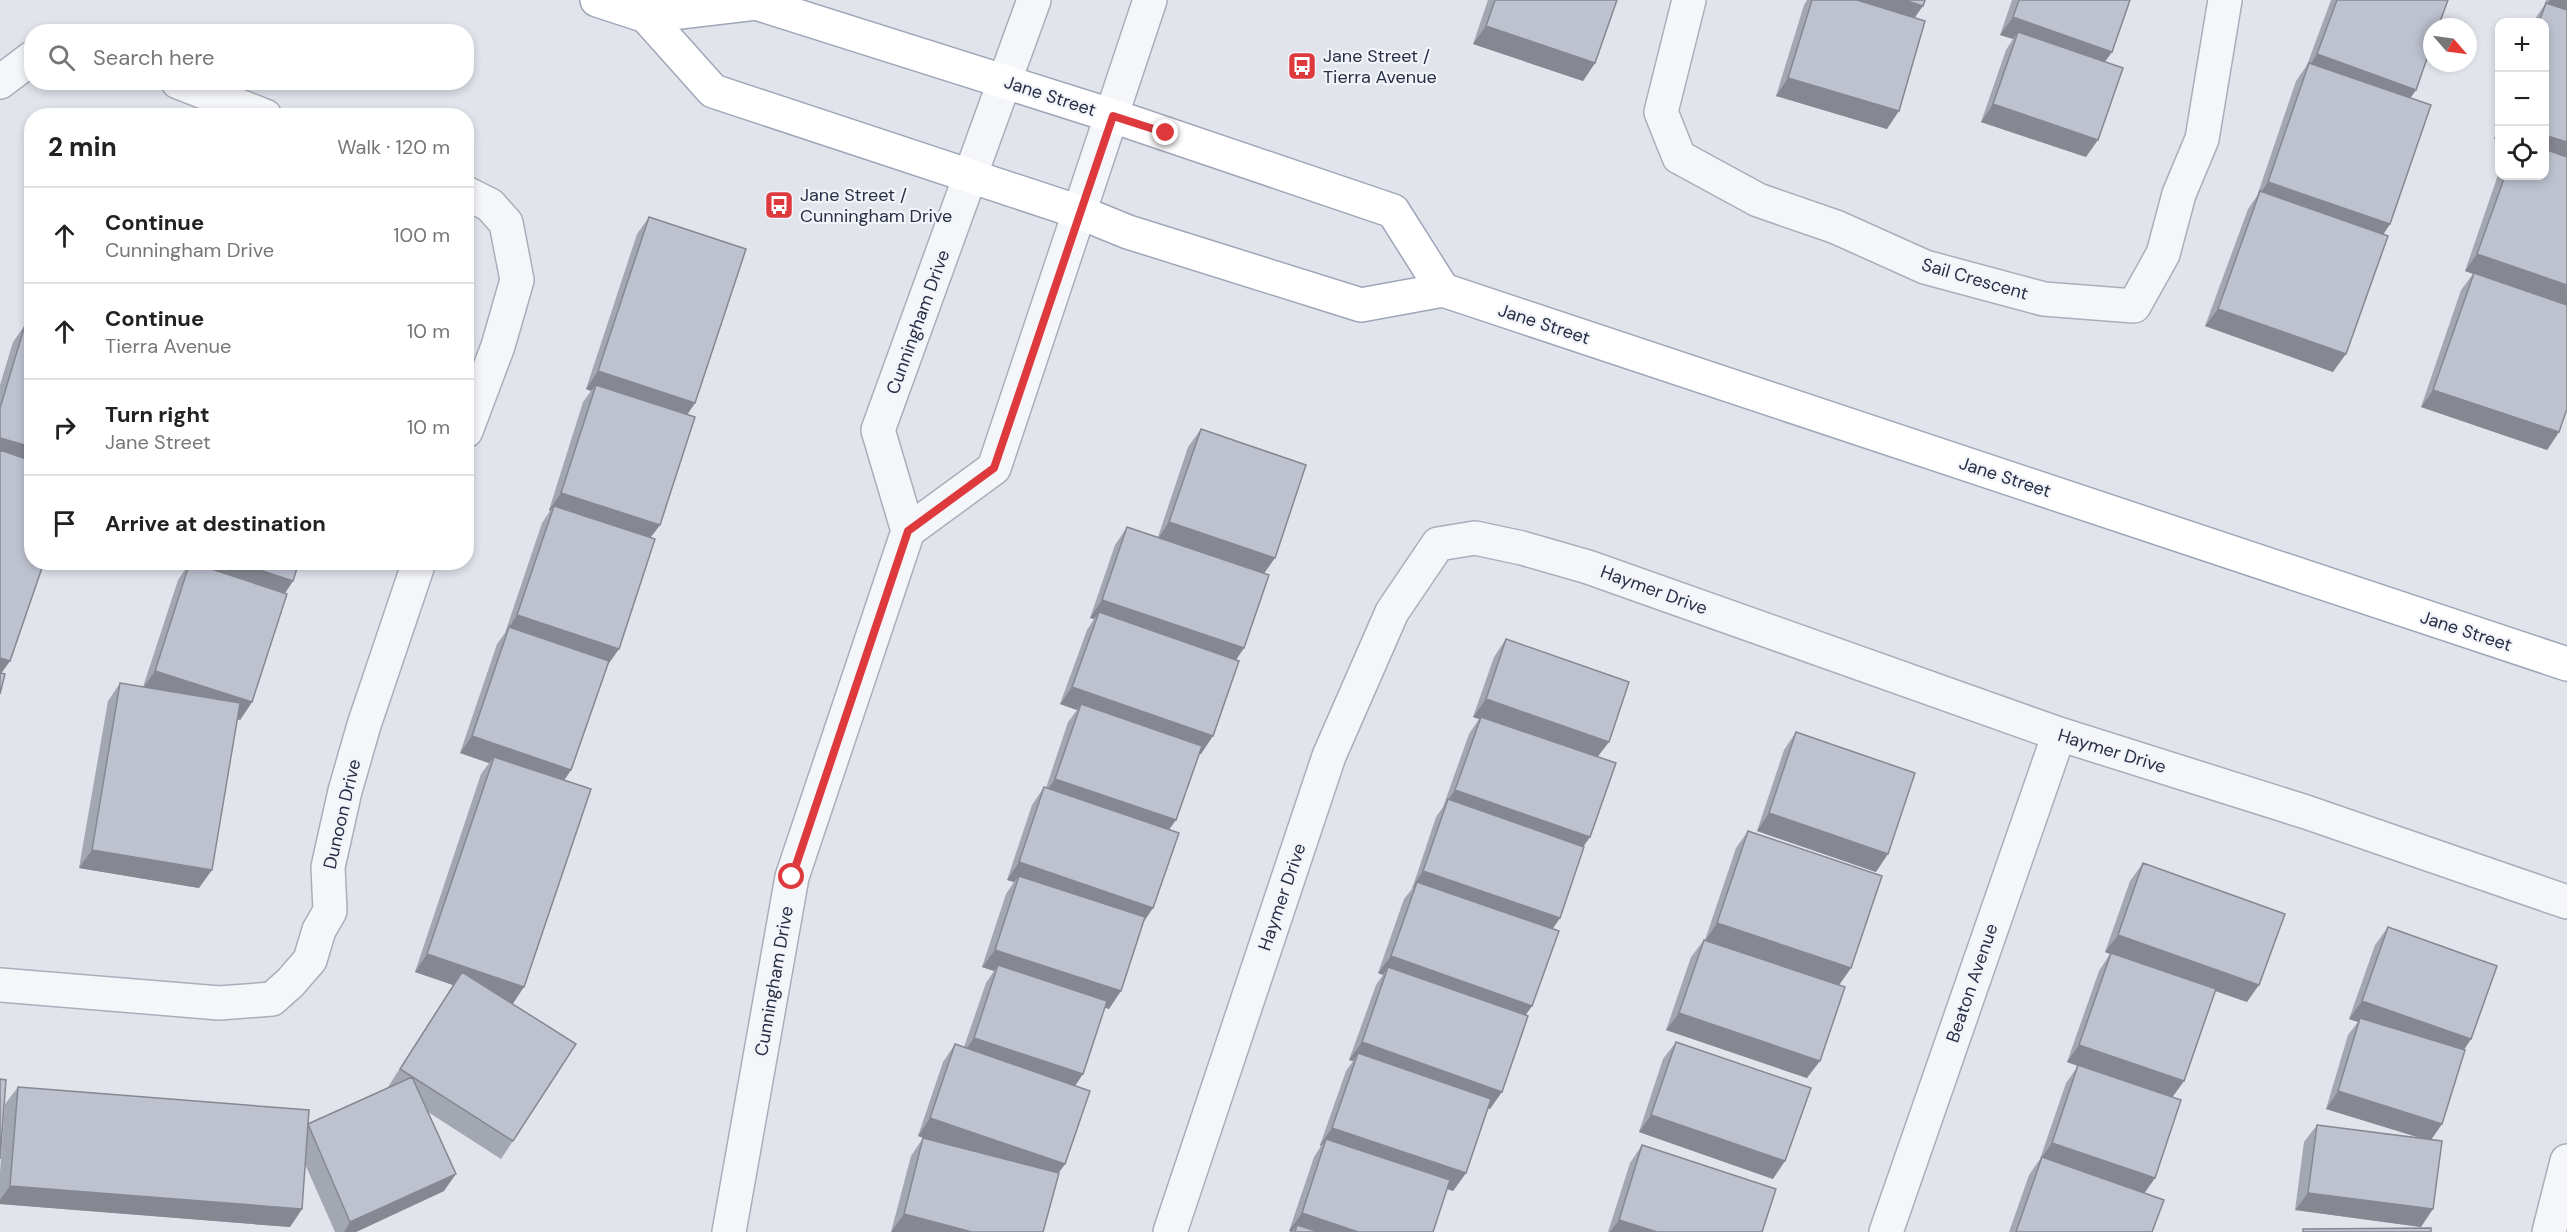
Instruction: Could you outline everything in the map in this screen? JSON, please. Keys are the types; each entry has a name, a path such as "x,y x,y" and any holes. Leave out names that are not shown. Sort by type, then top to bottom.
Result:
{"main road":[{"name":"Jane Street","path":"597,0 646,16 756,3 1113,116 1393,211 1443,290"},
{"name":"Jane Street","path":"646,16 713,91 1079,212 1128,232 1361,305 1443,290 2567,664"}],"street":[{"name":"Cunningham Drive","path":"729,1232 792,877 908,531 878,430 1034,0"},
{"path":"908,531 994,468 1150,0"},
{"name":"Sail Crescent","path":"1689,0 1660,112 1679,157 1758,200 1836,227 1925,267 2044,299 2134,306 2163,254 2179,194 2202,139 2225,0"},
{"path":"0,82 24,64"},
{"path":"198,90 245,108"},
{"path":"474,197 490,206 506,223 517,280 498,346 474,409"},
{"name":"Haymer Drive","path":"1170,1232 1329,756 1392,612 1438,544 1475,538 1522,548 1588,567 2059,734 2306,812 2567,902"},
{"name":"Dunoon Drive","path":"0,985 219,1003 272,999 290,983 310,960 319,930 330,911 328,867 345,791 364,725 416,570"},
{"name":"Beaton Avenue","path":"1886,1232 2059,734"},
{"path":"2549,1232 2567,1161"}],"building":[{"path":"1495,0 1617,0 1595,63 1486,26"},
{"path":"1812,0 1857,0 1925,21 1899,111 1788,78"},
{"path":"1904,0 1925,0 1923,6"},
{"path":"2019,0 2130,0 2112,52 2013,17"},
{"path":"2337,0 2448,0 2441,18 2423,18 2423,70 2416,90 2317,54"},
{"path":"2546,3 2567,10 2567,142 2549,137 2549,18 2540,18"},
{"path":"2018,32 2123,68 2098,140 1993,104"},
{"path":"2309,63 2431,105 2390,224 2268,182"},
{"path":"2549,151 2567,157 2567,285 2477,254 2504,180 2549,180"},
{"path":"2260,191 2388,236 2346,354 2218,309"},
{"path":"649,217 746,249 695,403 598,371"},
{"path":"2474,273 2567,305 2567,409 2559,432 2433,390"},
{"path":"24,328 24,445 0,438 0,408"},
{"path":"596,385 695,417 660,525 561,493"},
{"path":"1201,429 1306,465 1275,558 1169,522"},
{"path":"0,450 24,458 24,570 41,570 10,661 0,658"},
{"path":"554,506 655,539 619,649 517,615"},
{"path":"1127,527 1269,575 1244,648 1102,600"},
{"path":"187,570 214,570 287,594 252,702 155,671"},
{"path":"260,570 296,570 293,581"},
{"path":"1099,612 1239,661 1213,736 1072,687"},
{"path":"509,627 609,661 571,770 472,736"},
{"path":"1506,639 1629,682 1609,742 1486,699"},
{"path":"0,673 5,674 0,694"},
{"path":"120,683 240,703 212,870 92,850"},
{"path":"1081,704 1202,746 1176,820 1055,779"},
{"path":"1481,717 1616,763 1590,837 1455,790"},
{"path":"1796,732 1915,773 1888,854 1769,813"},
{"path":"494,757 591,789 524,987 427,954"},
{"path":"1044,787 1179,833 1153,908 1019,862"},
{"path":"1448,799 1584,847 1560,918 1423,871"},
{"path":"1748,831 1882,876 1851,968 1717,923"},
{"path":"2143,863 2285,914 2259,985 2118,935"},
{"path":"1019,876 1145,917 1121,991 995,950"},
{"path":"1417,882 1559,931 1532,1006 1391,956"},
{"path":"2388,927 2497,966 2471,1039 2362,1001"},
{"path":"1704,940 1845,987 1820,1061 1679,1013"},
{"path":"2111,953 2216,989 2184,1081 2079,1045"},
{"path":"998,965 1107,1001 1083,1074 974,1038"},
{"path":"1388,967 1528,1016 1502,1092 1362,1042"},
{"path":"462,972 576,1044 513,1141 400,1069"},
{"path":"2360,1018 2465,1050 2442,1124 2338,1091"},
{"path":"1676,1042 1811,1088 1785,1161 1651,1115"},
{"path":"955,1044 1090,1091 1065,1164 930,1118"},
{"path":"1358,1053 1491,1099 1466,1173 1332,1128"},
{"path":"2078,1065 2181,1100 2155,1178 2052,1143"},
{"path":"412,1077 456,1174 350,1222 308,1124"},
{"path":"0,1079 6,1080 0,1159"},
{"path":"18,1087 309,1110 302,1209 10,1186"},
{"path":"2317,1125 2442,1141 2433,1209 2308,1193"},
{"path":"923,1138 1059,1173 1043,1232 972,1232 904,1214"},
{"path":"1326,1139 1450,1180 1433,1232 1358,1232 1302,1213"},
{"path":"1642,1145 1776,1189 1762,1232 1657,1232 1619,1220"},
{"path":"2042,1157 2164,1200 2152,1232 2016,1232"},
{"path":"1297,1225 1319,1232 1295,1232"},
{"path":"2431,1228 2431,1232 2303,1232 2303,1229"}],"place":[{"name":"Jane Street / Tierra Avenue","path":"1302,66"},
{"name":"Jane Street / Cunningham Drive","path":"779,205"}],"route":[{"path":"792,877 908,531 994,468 1113,116 1166,133"}]}
